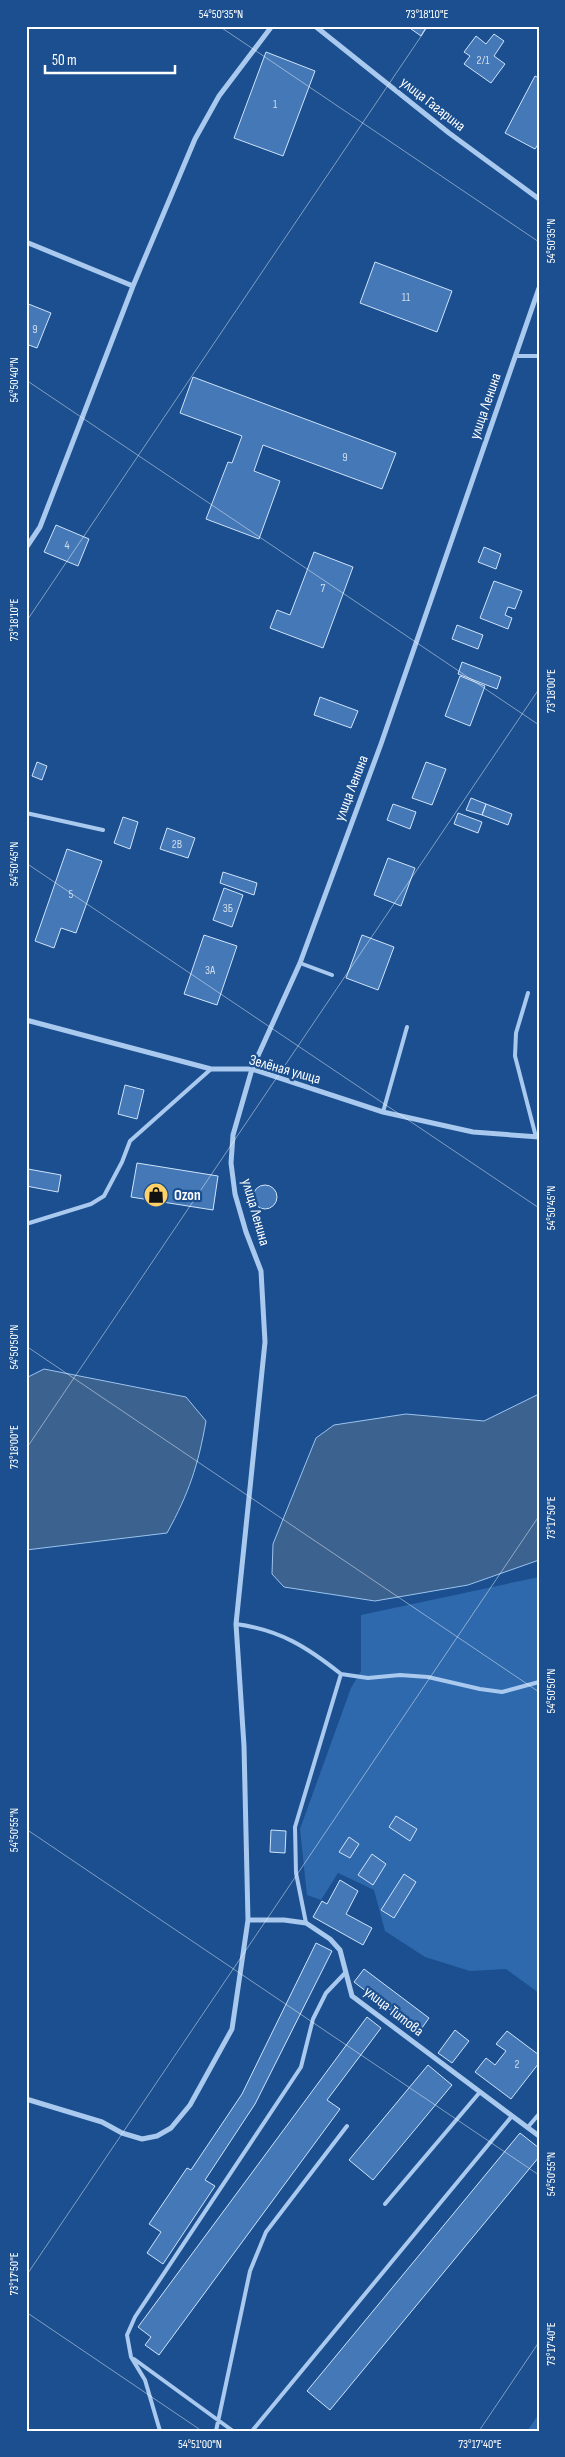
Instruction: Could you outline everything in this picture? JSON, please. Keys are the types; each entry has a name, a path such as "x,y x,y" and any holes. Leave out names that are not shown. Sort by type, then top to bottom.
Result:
{"street":[{"path":"26,548 40,527 132,286 195,139 220,96 272,26"},
{"name":"улица Гагарина","path":"315,26 449,133 539,199"},
{"path":"26,242 132,286"},
{"name":"улица Ленина","path":"26,2099 102,2122 122,2133 142,2139 156,2136 171,2128 190,2105 232,2029 248,1920 244,1746 236,1624 265,1342 262,1271 246,1232 235,1194 231,1163 233,1136 252,1069 300,962 381,744 539,288"},
{"name":"Зелёная улица","path":"26,1020 211,1069 252,1069 383,1112 473,1132 538,1136"},
{"name":"улица Титова","path":"248,1920 284,1920 306,1923 330,1939 340,1950 352,1996 539,2136"}],"lane":[{"path":"516,356 539,356"},
{"path":"26,813 103,830"},
{"path":"300,962 332,975"},
{"path":"528,994 516,1033 515,1056 538,1136"},
{"path":"383,1112 407,1027"},
{"path":"26,1224 91,1204 104,1196 122,1162 130,1141 211,1069"},
{"path":"236,1624 263,1628 289,1640 312,1651 341,1674 368,1678 400,1675 428,1677 502,1692 539,1682"},
{"path":"306,1923 296,1873 294,1827 341,1674"},
{"path":"160,2431 145,2380 131,2358 127,2335 135,2317 301,2067 313,2020 321,2002 326,1993 346,1972"},
{"path":"385,2204 480,2092"},
{"path":"528,2126 539,2114"},
{"path":"252,2431 512,2116"},
{"path":"216,2431 250,2271 266,2232 347,2126"},
{"path":"131,2358 234,2431"}],"shaded area":[{"path":"44,1369 186,1397 206,1421 192,1479 167,1533 26,1550 26,1378"},
{"path":"539,1394 539,1560 468,1585 375,1601 284,1587 272,1574 273,1544 316,1438 334,1425 406,1414 484,1421"},
{"path":"539,1577 539,1993 506,1969 470,1971 425,1957 385,1931 374,1890 338,1873 321,1900 307,1895 300,1829 351,1688 361,1671 361,1615"},
{"path":"539,2414 539,2431 527,2431"}],"building":[{"path":"407,26 427,26 421,36"},
{"path":"494,34 504,41 494,56 505,64 491,83 464,64 470,56 464,52 476,36 486,44"},
{"path":"266,52 315,71 283,156 234,138"},
{"path":"535,76 539,78 539,143 535,149 505,133"},
{"path":"375,262 452,291 437,332 360,303"},
{"path":"26,303 51,313 37,348 26,344"},
{"path":"193,377 396,453 382,489 263,445 254,471 280,481 259,539 206,519 228,462 232,463 242,436 180,413"},
{"path":"56,525 89,539 78,566 44,552"},
{"path":"484,547 501,554 496,569 478,562"},
{"path":"314,552 353,567 323,648 270,628 277,610 290,615"},
{"path":"494,581 522,591 515,609 508,607 505,615 512,618 508,629 480,618"},
{"path":"457,625 483,635 478,649 452,639"},
{"path":"462,662 501,677 497,689 458,674"},
{"path":"460,676 485,686 470,726 445,716"},
{"path":"320,697 358,711 351,728 314,715"},
{"path":"37,762 47,766 42,780 32,776"},
{"path":"426,762 446,769 432,805 412,798"},
{"path":"471,798 486,804 482,815 466,810"},
{"path":"393,804 416,812 410,829 387,820"},
{"path":"486,804 512,814 508,825 482,815"},
{"path":"458,813 482,822 478,833 454,824"},
{"path":"123,817 138,822 130,849 114,843"},
{"path":"167,828 195,838 188,858 160,849"},
{"path":"67,849 102,861 76,933 61,928 54,948 35,941"},
{"path":"388,858 415,868 401,906 374,895"},
{"path":"223,872 257,883 254,895 220,883"},
{"path":"224,888 243,895 232,927 213,920"},
{"path":"204,935 237,946 217,1005 184,994"},
{"path":"362,935 394,947 378,990 346,978"},
{"path":"125,1085 144,1090 137,1119 118,1114"},
{"path":"137,1163 218,1176 213,1210 131,1197"},
{"path":"28,1169 61,1175 58,1192 26,1186"},
{"path":"260,1185 270,1185 277,1192 277,1202 270,1209 260,1209 253,1202 253,1192"},
{"path":"396,1816 417,1829 410,1841 389,1827"},
{"path":"271,1830 286,1831 285,1853 270,1852"},
{"path":"349,1837 359,1844 350,1858 339,1852"},
{"path":"372,1854 386,1864 373,1885 358,1875"},
{"path":"404,1874 416,1882 394,1918 381,1910"},
{"path":"340,1880 358,1891 346,1914 372,1928 363,1945 313,1917 322,1901 327,1904"},
{"path":"316,1943 332,1951 255,2104 205,2180 215,2186 163,2264 147,2253 161,2232 149,2224 187,2168 191,2170 242,2094"},
{"path":"364,1969 429,2018 419,2032 354,1982"},
{"path":"367,2017 381,2028 327,2100 340,2109 159,2355 145,2345 151,2337 138,2327"},
{"path":"455,2030 469,2041 452,2063 438,2053"},
{"path":"507,2031 539,2055 539,2063 511,2099 475,2072 486,2058 495,2065 506,2051 496,2044"},
{"path":"428,2065 452,2085 373,2180 349,2160"},
{"path":"520,2133 539,2148 539,2157 330,2410 307,2391"}],"place":[{"name":"Ozon","path":"156,1195"}]}
